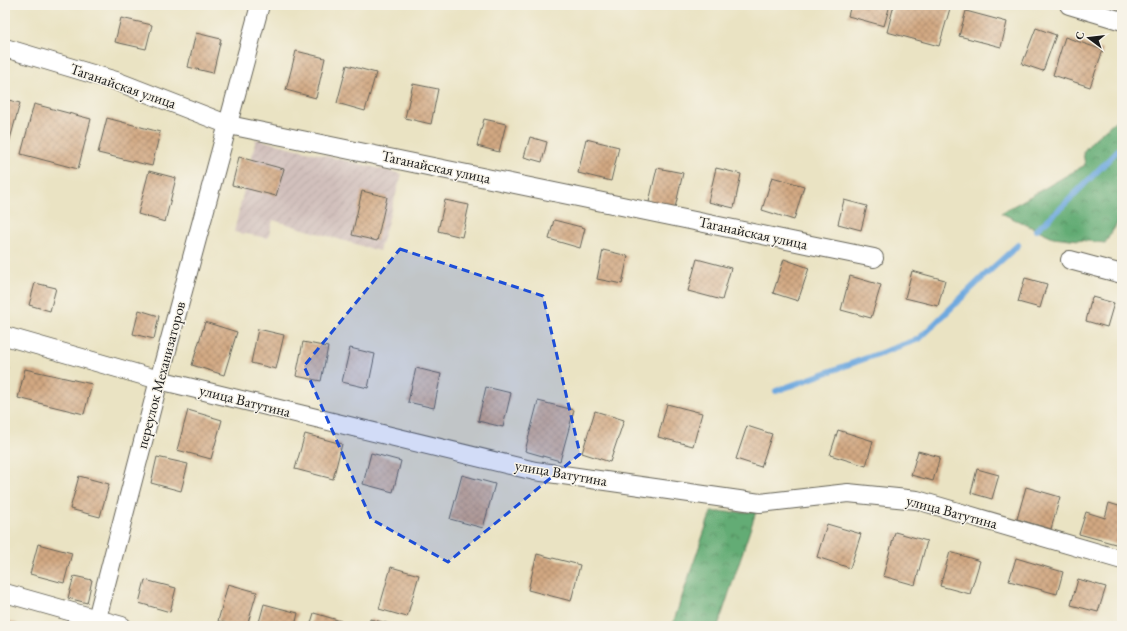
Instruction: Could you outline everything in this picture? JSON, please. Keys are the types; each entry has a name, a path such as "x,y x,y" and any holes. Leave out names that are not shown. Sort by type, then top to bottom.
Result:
{"street":[{"name":"переулок Механизаторов","path":"96,622 159,380 229,125 260,5"},
{"path":"1068,5 1122,20"},
{"name":"Таганайская улица","path":"5,48 116,82 229,125 874,258"},
{"path":"1070,260 1122,274"},
{"name":"улица Ватутина","path":"5,336 159,380 535,471 760,503 848,493 917,500 1122,560"},
{"path":"5,593 96,622 122,626"}],"highlighted area":[{"path":"400,249 543,296 580,454 448,562 371,519 304,366"}],"shaded area":[{"path":"256,139 402,174 379,251 273,220 268,238 234,232"}],"green space":[{"path":"1122,115 1122,216 1105,243 1053,237 1001,213 1085,165 1083,152 1094,139"},
{"path":"711,512 756,512 718,626 672,626"}],"building":[{"path":"851,5 890,5 884,26 848,16"},
{"path":"894,5 951,5 939,46 887,32"},
{"path":"966,11 1007,22 1001,47 959,36"},
{"path":"121,18 152,25 146,49 115,42"},
{"path":"1036,28 1056,35 1043,71 1022,64"},
{"path":"196,33 221,39 213,73 188,67"},
{"path":"1065,37 1103,50 1090,87 1053,75"},
{"path":"296,51 325,58 316,98 286,90"},
{"path":"347,65 376,73 365,111 337,103"},
{"path":"413,84 438,89 431,124 405,118"},
{"path":"5,99 20,103 7,150 5,150"},
{"path":"34,104 91,119 78,169 21,154"},
{"path":"107,118 160,132 152,166 98,153"},
{"path":"484,119 506,124 499,152 477,146"},
{"path":"530,137 547,142 542,162 524,157"},
{"path":"586,139 619,147 611,181 578,173"},
{"path":"239,157 284,169 276,196 232,185"},
{"path":"657,168 683,173 675,208 649,202"},
{"path":"716,168 741,174 734,208 708,202"},
{"path":"149,171 176,178 165,222 138,214"},
{"path":"772,177 804,186 794,220 762,210"},
{"path":"362,191 387,197 377,241 352,235"},
{"path":"445,200 469,205 462,237 438,231"},
{"path":"844,200 867,206 861,230 838,224"},
{"path":"554,220 585,228 580,248 549,239"},
{"path":"603,250 628,256 622,284 597,279"},
{"path":"697,259 731,268 722,300 688,291"},
{"path":"784,259 809,268 798,301 773,293"},
{"path":"912,271 945,280 938,306 905,298"},
{"path":"850,276 881,285 871,318 841,310"},
{"path":"1025,278 1047,284 1040,308 1018,302"},
{"path":"35,283 56,288 50,311 29,305"},
{"path":"1092,297 1114,303 1107,327 1086,321"},
{"path":"139,310 159,316 154,339 133,334"},
{"path":"205,322 237,332 224,375 192,365"},
{"path":"258,329 284,335 276,369 251,363"},
{"path":"303,342 328,347 321,381 296,376"},
{"path":"350,348 375,354 368,388 342,382"},
{"path":"5,366 8,367 5,377"},
{"path":"416,368 441,374 434,408 408,402"},
{"path":"25,369 92,384 84,414 18,398"},
{"path":"486,387 511,393 503,427 478,421"},
{"path":"538,401 574,410 560,461 525,451"},
{"path":"667,404 702,413 693,446 658,437"},
{"path":"188,410 222,420 211,459 177,450"},
{"path":"595,411 624,420 610,462 582,453"},
{"path":"747,426 772,434 761,467 736,459"},
{"path":"838,430 873,441 866,466 830,455"},
{"path":"305,434 342,444 333,479 295,469"},
{"path":"918,451 940,457 933,481 911,475"},
{"path":"371,453 401,461 393,492 363,484"},
{"path":"157,457 188,464 181,491 151,483"},
{"path":"977,469 999,475 992,499 971,493"},
{"path":"462,475 495,484 483,528 450,519"},
{"path":"79,476 109,484 100,517 70,509"},
{"path":"1026,487 1060,497 1051,529 1017,519"},
{"path":"1109,503 1122,507 1122,536 1119,545 1079,534 1086,512 1105,518"},
{"path":"827,524 861,534 850,568 817,557"},
{"path":"895,532 927,541 915,585 883,576"},
{"path":"38,544 72,553 64,583 30,574"},
{"path":"950,552 980,561 970,594 940,586"},
{"path":"537,554 580,565 571,601 528,590"},
{"path":"1016,558 1063,572 1057,594 1009,581"},
{"path":"391,567 419,575 407,617 379,609"},
{"path":"74,576 92,580 87,603 68,598"},
{"path":"1078,579 1106,587 1098,612 1071,605"},
{"path":"145,580 176,588 170,612 139,603"},
{"path":"228,584 257,592 247,626 236,626 218,621"},
{"path":"264,604 298,613 295,626 258,626"},
{"path":"314,613 341,621 339,626 310,626"},
{"path":"370,619 394,625 394,626 369,626"},
{"path":"5,620 18,624 18,626 5,626"}],"waterway":[{"path":"1036,230 1060,209 1122,146"},
{"path":"776,391 919,339 1018,245"}]}
